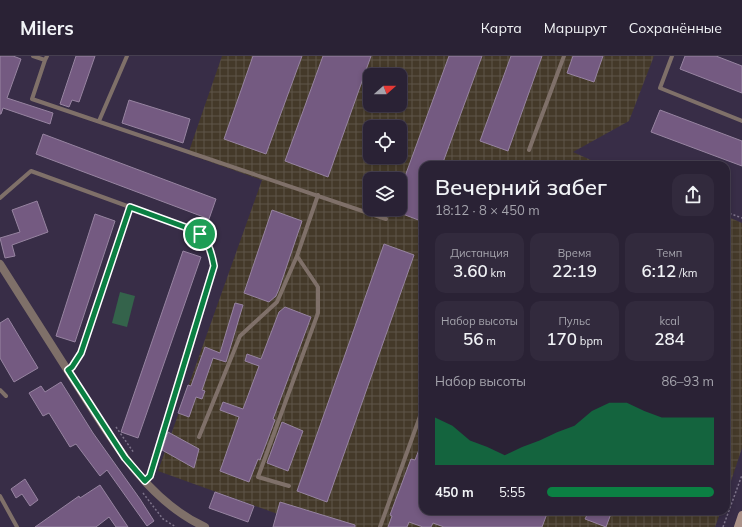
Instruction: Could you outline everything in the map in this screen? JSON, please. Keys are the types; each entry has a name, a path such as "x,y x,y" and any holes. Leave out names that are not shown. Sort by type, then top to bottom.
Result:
{"main road":[{"path":"738,527 742,515"}],"street":[{"path":"0,264 125,458 145,481 175,509 205,527"}],"lane":[{"path":"33,56 46,58 32,99 386,219"},
{"path":"99,121 127,56"},
{"path":"529,150 564,56"},
{"path":"672,56 660,88 742,121"},
{"path":"0,198 31,171 193,230 200,234 206,241 214,266 150,476 145,481"},
{"path":"199,437 240,336 277,302 297,256 318,196"},
{"path":"68,370 72,367 81,353 130,207"},
{"path":"290,486 258,477 318,313 318,287 297,256"},
{"path":"0,390 6,396"},
{"path":"380,527 419,419"},
{"path":"0,496 17,527"}],"path":[{"path":"730,214 742,218"},
{"path":"730,508 742,475"},
{"path":"141,491 163,519 176,527"},
{"path":"723,527 727,515"}],"shaded area":[{"path":"222,56 654,56 629,121 573,152 593,161 419,161 419,515 720,515 715,527 314,527 158,471 262,180 188,154"},
{"path":"730,218 742,223 742,448 730,484"}],"green space":[{"path":"120,292 135,296 127,327 112,323"}],"building":[{"path":"0,56 13,56 21,59 7,98 53,113 50,124 3,108 0,114"},
{"path":"76,56 95,56 79,102 72,100 69,107 60,104"},
{"path":"253,56 302,56 266,154 224,139"},
{"path":"323,56 371,56 367,68 363,68 363,79 328,177 285,161"},
{"path":"449,56 482,56 443,161 419,161 419,220 407,216 407,172"},
{"path":"511,56 542,56 508,151 480,141"},
{"path":"573,56 603,56 594,82 567,73"},
{"path":"685,56 716,56 742,66 742,93 680,69"},
{"path":"129,100 190,119 183,143 122,123"},
{"path":"660,110 742,141 742,166 730,161 651,132"},
{"path":"43,134 216,199 209,219 36,154"},
{"path":"37,201 48,232 12,245 15,256 5,258 0,238 20,232 12,210"},
{"path":"272,210 302,221 279,289 276,296 269,302 244,293"},
{"path":"95,214 115,221 75,342 56,336"},
{"path":"384,244 414,255 327,502 297,491"},
{"path":"183,251 201,257 138,438 121,432"},
{"path":"235,303 243,305 226,362 213,358 202,390 205,391 202,399 196,397 189,417 178,413 188,385 191,386 205,347 220,353"},
{"path":"285,307 311,317 273,419 275,420 260,460 258,459 249,482 220,471 239,417 220,410 223,402 243,409 259,366 245,361 247,354 261,359 279,312"},
{"path":"8,318 38,368 14,382 0,358 0,323"},
{"path":"61,382 93,433 154,521 147,526 107,470 100,476 76,444 70,447 49,413 43,416 29,393 41,386 45,392"},
{"path":"282,422 303,431 288,471 267,463"},
{"path":"168,432 199,449 194,468 162,450"},
{"path":"419,450 419,515 546,515 542,527 444,527 433,523 431,527 423,527 409,522 407,527 388,527 392,516 390,515 411,459 415,460"},
{"path":"25,479 38,500 30,506 22,494 16,498 11,489"},
{"path":"100,485 128,527 116,527 109,517 96,527 35,527 79,496 80,498"},
{"path":"215,492 254,506 248,522 209,508"},
{"path":"280,502 355,525 355,527 273,527"},
{"path":"587,515 610,515 606,527 585,519"}],"route":[{"path":"130,207 193,230 200,234 206,241 214,266 150,476 145,481 125,458 68,370 72,367 81,353 130,207"}]}
